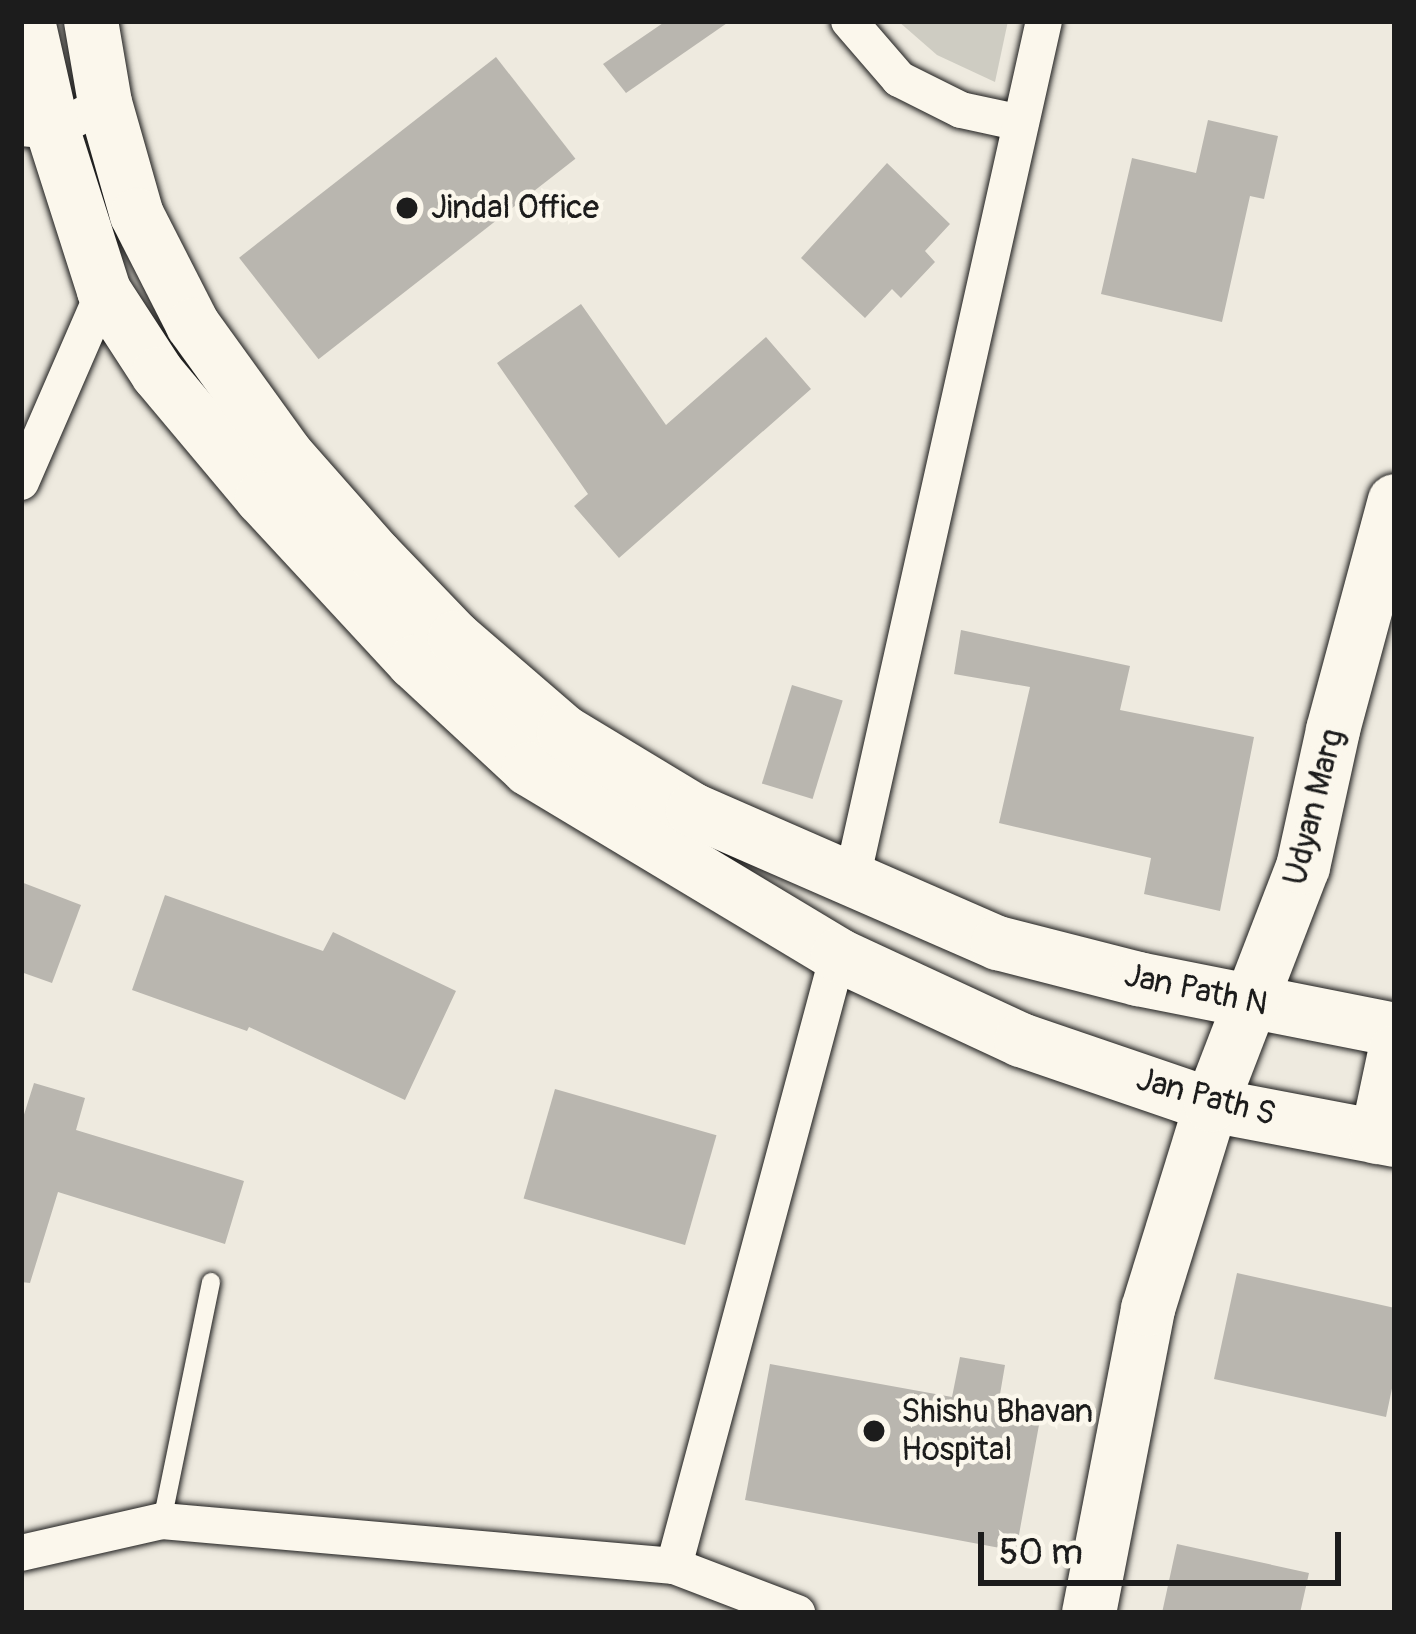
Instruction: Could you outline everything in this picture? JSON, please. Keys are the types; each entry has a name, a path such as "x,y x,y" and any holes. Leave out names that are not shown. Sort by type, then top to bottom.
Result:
{"street":[{"name":"Jan Path S","path":"28,21 37,129 104,291 158,374 262,498 414,662 529,769 838,955 1021,1040 1210,1105 1386,1138"},
{"name":"Jan Path N","path":"92,21 104,103 137,215 193,325 286,454 376,556 455,638 564,732 693,810 998,943 1138,980 1395,1030"},
{"path":"849,21 899,79 961,110 1021,123"},
{"path":"852,879 1044,21"},
{"path":"37,129 104,103"},
{"path":"21,482 104,291"},
{"name":"Udyan Marg","path":"1089,1613 1148,1309 1210,1105 1304,867 1333,730 1395,501"},
{"path":"674,1566 838,955"},
{"path":"1386,1138 1395,1052"},
{"path":"21,1553 162,1521 674,1566 797,1613"}],"lane":[{"path":"162,1521 211,1282"}],"shaded area":[{"path":"898,21 1008,21 995,82 937,55"}],"building":[{"path":"666,21 730,21 626,93 603,64"},
{"name":"Jindal Office","path":"496,57 575,159 319,359 239,258"},
{"path":"1208,120 1278,136 1264,199 1250,196 1222,322 1101,294 1132,158 1196,173"},
{"path":"887,163 950,224 925,251 935,262 901,298 892,289 865,318 801,258"},
{"path":"581,304 666,425 766,337 811,389 619,558 574,506 588,494 497,363"},
{"path":"961,630 1130,666 1120,710 1254,737 1220,911 1144,894 1151,858 999,823 1030,687 954,674"},
{"path":"792,685 843,700 813,799 762,783"},
{"path":"21,882 81,905 52,983 21,972"},
{"path":"165,895 323,951 333,932 456,991 405,1100 249,1027 247,1031 132,990"},
{"path":"34,1083 85,1098 76,1130 244,1181 225,1244 58,1192 30,1283 21,1282 21,1124"},
{"path":"555,1089 716,1135 685,1245 524,1199"},
{"path":"1237,1273 1395,1308 1395,1374 1386,1417 1214,1379"},
{"path":"960,1357 1005,1365 998,1406 1041,1414 1016,1551 745,1500 770,1364 952,1397"},
{"path":"1177,1544 1309,1573 1300,1613 1162,1613"}],"place":[{"name":"Jindal Office","path":"407,208"},
{"name":"Shishu Bhavan Hospital","path":"874,1431"}]}
